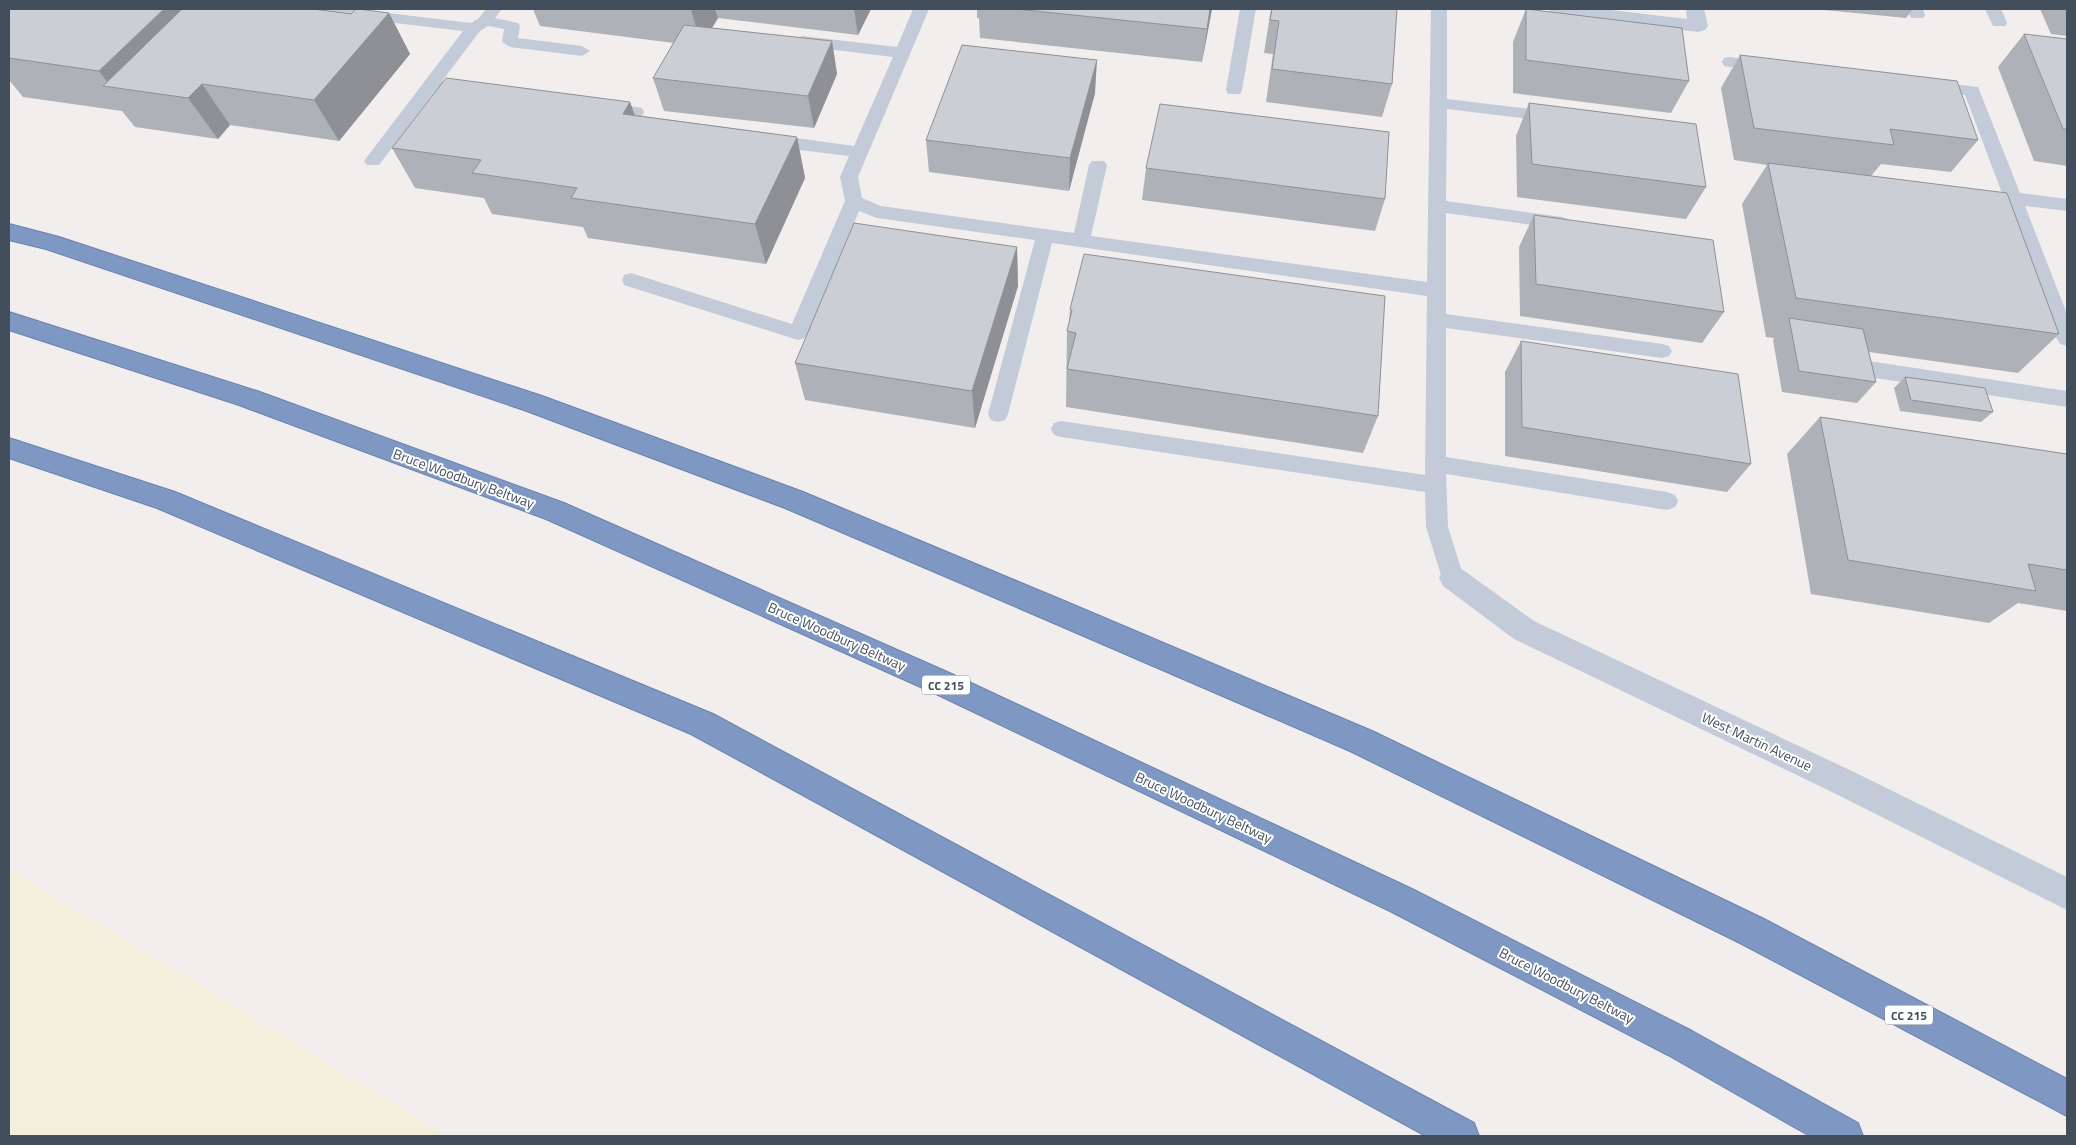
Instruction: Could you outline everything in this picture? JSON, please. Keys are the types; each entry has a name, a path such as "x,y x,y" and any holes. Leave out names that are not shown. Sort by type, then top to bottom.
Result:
{"highway":[{"name":"CC 215","path":"9,232 60,246 533,402 794,500 1362,741 1752,931 2067,1098"},
{"name":"Bruce Woodbury Beltway","path":"9,321 248,398 564,515 944,684 1401,900 1680,1043 1845,1136"},
{"path":"9,448 166,500 702,724 1461,1136"}],"street":[{"path":"1558,9 1696,17"},
{"name":"West Martin Avenue","path":"1453,578 1524,630 1843,782 2067,894"}],"lane":[{"path":"319,9 485,19 512,26 510,42 582,51"},
{"path":"631,280 798,333 854,201 849,177 921,9"},
{"path":"1234,90 1248,9"},
{"path":"1439,9 1435,464 1438,527 1453,578"},
{"path":"373,161 430,85 485,19"},
{"path":"789,39 902,53"},
{"path":"1730,62 1778,68"},
{"path":"1914,84 1972,91 2067,339"},
{"path":"430,85 489,93"},
{"path":"1438,103 1570,119"},
{"path":"587,105 636,112"},
{"path":"746,137 860,152"},
{"path":"1081,241 1098,165"},
{"path":"2013,198 2067,205"},
{"path":"854,201 877,212 1436,290"},
{"path":"1437,206 1575,224"},
{"path":"2004,222 2024,224"},
{"path":"998,414 1045,236"},
{"path":"1436,320 1662,351"},
{"path":"1862,368 2067,399"},
{"path":"1060,429 1436,485"},
{"path":"1435,464 1667,502"}],"sand":[{"path":"9,869 448,1136 9,1136"}],"building":[{"path":"9,9 164,9 99,71 9,58"},
{"path":"182,9 313,9 351,14 358,9 389,13 314,100 202,84 188,98 103,86"},
{"path":"1016,9 1210,9 1207,29"},
{"path":"1272,9 1397,9 1392,84 1272,69 1279,21 1270,20"},
{"path":"1526,9 1682,28 1689,81 1526,60"},
{"path":"684,25 832,41 808,96 653,78"},
{"path":"2024,34 2067,39 2067,129 2063,129"},
{"path":"962,45 1097,60 1070,158 926,140"},
{"path":"1740,55 1957,81 1978,140 1890,129 1894,145 1754,128"},
{"path":"446,78 630,102 623,114 797,137 755,224 571,198 577,188 472,173 481,160 392,148"},
{"path":"1529,103 1696,124 1706,187 1532,164"},
{"path":"1160,104 1389,132 1385,199 1146,168"},
{"path":"1768,163 2007,193 2059,334 1796,298"},
{"path":"1534,215 1713,240 1724,312 1536,284"},
{"path":"854,223 1017,247 972,391 795,363"},
{"path":"1084,254 1385,296 1378,416 1067,369 1076,333 1067,331 1072,310 1070,309"},
{"path":"1789,318 1863,329 1876,382 1799,371"},
{"path":"1521,341 1738,374 1751,464 1522,427"},
{"path":"1905,377 1985,388 1993,412 1911,400"},
{"path":"1820,417 2067,454 2067,570 2028,564 2036,591 1848,560"}]}
